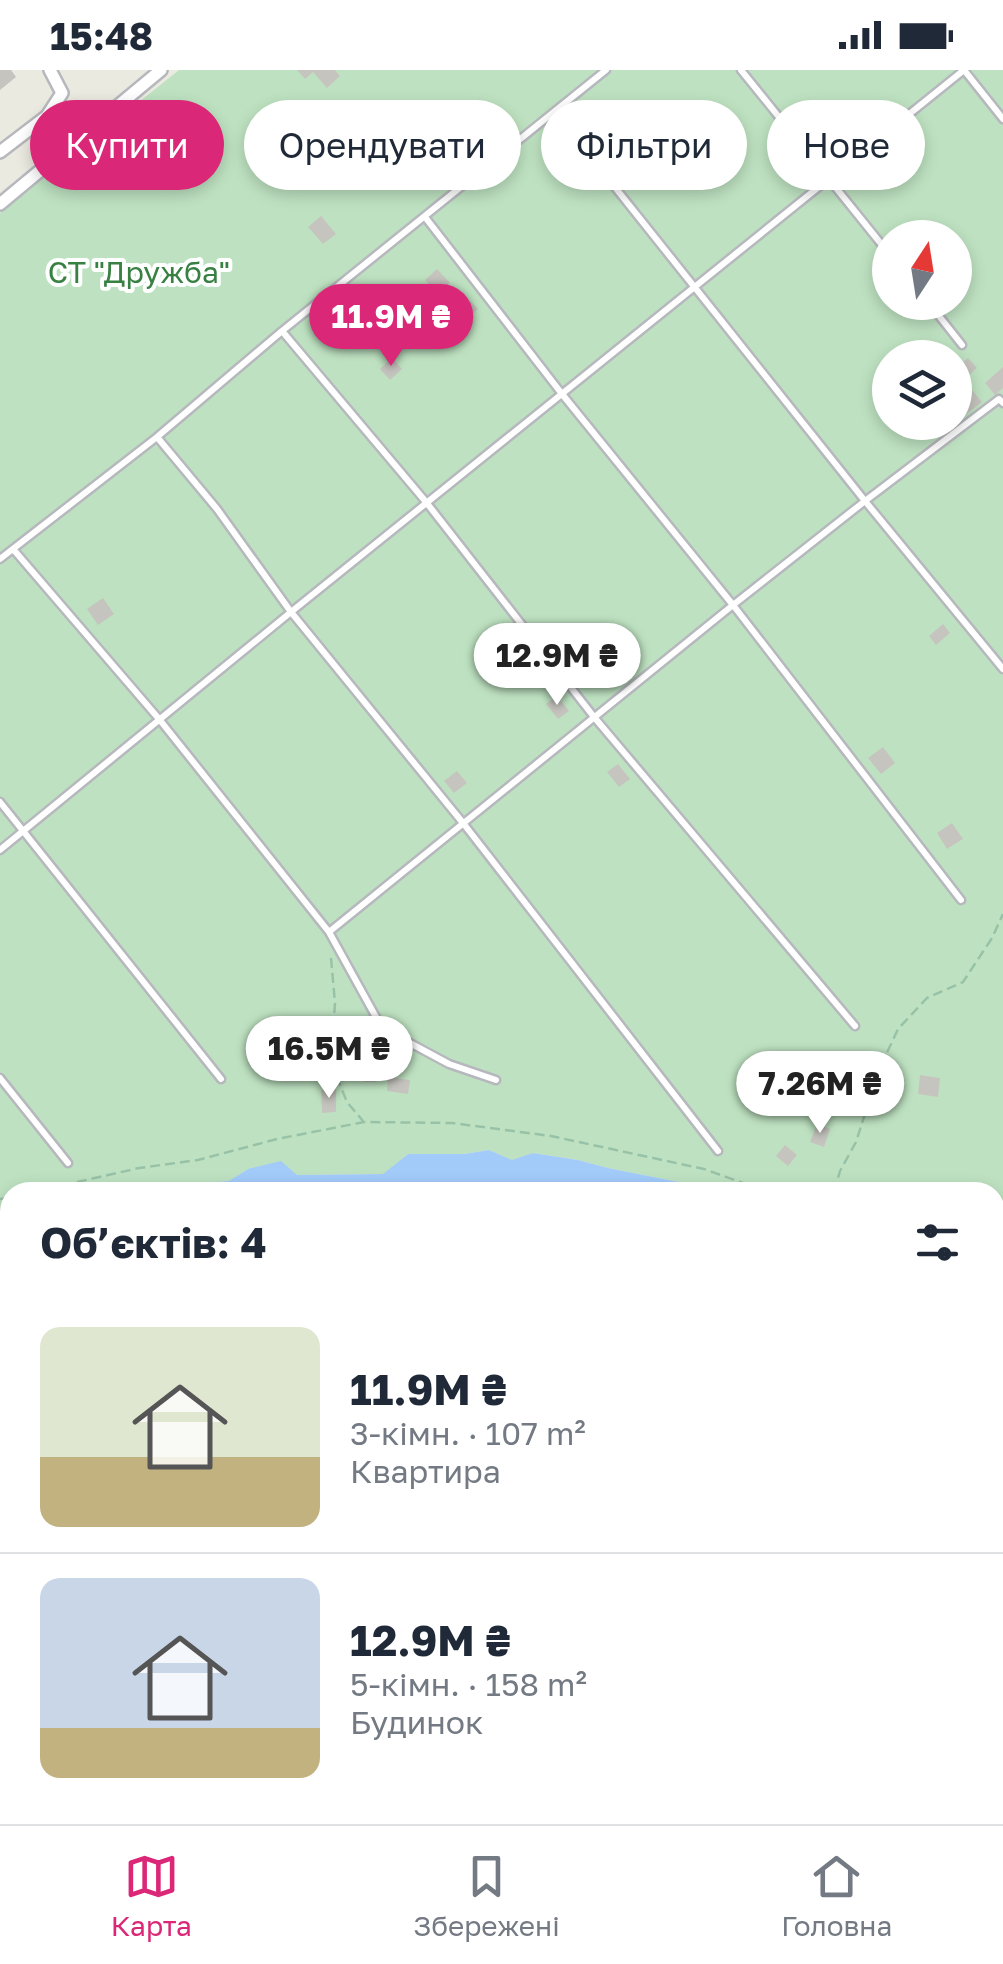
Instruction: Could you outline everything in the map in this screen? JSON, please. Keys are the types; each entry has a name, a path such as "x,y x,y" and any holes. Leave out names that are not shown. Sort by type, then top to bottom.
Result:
{"street":[{"path":"0,204 162,70"},
{"path":"0,152 47,116 62,93 52,73"}],"lane":[{"path":"570,100 606,70"},
{"path":"742,70 767,101"},
{"path":"925,101 964,70 1003,119"},
{"path":"0,559 158,437 282,331 541,123"},
{"path":"617,190 1003,669"},
{"path":"0,850 814,190"},
{"path":"839,190 872,232"},
{"path":"425,217 734,606 960,900"},
{"path":"942,320 958,340"},
{"path":"282,331 426,502 594,718 855,1026"},
{"path":"329,932 865,501 1002,399"},
{"path":"158,437 217,508 290,612 462,823 718,1151"},
{"path":"13,549 159,719 329,932 382,1028 450,1064 496,1080"},
{"path":"0,802 221,1079"},
{"path":"0,1078 68,1163"}],"path":[{"path":"837,1182 898,1030 927,998 963,982 1003,914"},
{"path":"329,932 335,1003 332,1063 347,1102 364,1122"},
{"path":"77,1182 198,1160 364,1122 452,1123 550,1136 704,1170 739,1182"}],"green space":[{"name":"СТ \"Дружба\"","path":"179,70 1003,70 1003,1182 679,1182 533,1153 512,1161 489,1150 408,1154 384,1174 297,1175 248,1169 230,1181 0,1182 0,213 30,189 224,190 224,100 141,100"}],"water":[{"path":"489,1150 512,1160 533,1153 679,1182 215,1182 229,1181 248,1169 281,1161 297,1175 383,1174 408,1154"}],"building":[{"path":"0,70 11,70 16,77 0,90"},
{"path":"297,70 335,70 340,76 327,88 313,72 305,79"},
{"path":"321,216 336,234 323,244 308,227"},
{"path":"437,269 450,283 438,294 425,280"},
{"path":"469,300 478,309 467,319 458,310"},
{"path":"392,358 402,369 390,380 380,369"},
{"path":"1003,367 1003,388 995,395 985,383"},
{"path":"972,390 982,402 972,410"},
{"path":"103,598 114,614 98,625 87,609"},
{"path":"943,624 950,633 936,645 929,636"},
{"path":"557,696 569,711 558,719 546,704"},
{"path":"883,747 895,763 881,774 868,758"},
{"path":"618,764 630,779 619,787 607,772"},
{"path":"457,771 467,783 454,793 444,781"},
{"path":"952,823 963,839 947,849 937,833"},
{"path":"365,1071 376,1071 376,1082 364,1082"},
{"path":"920,1075 940,1078 938,1097 918,1094"},
{"path":"388,1077 410,1080 408,1094 387,1091"},
{"path":"336,1089 336,1112 322,1113 321,1090"},
{"path":"817,1124 830,1129 824,1147 810,1142"},
{"path":"785,1145 797,1155 788,1166 776,1156"}]}
